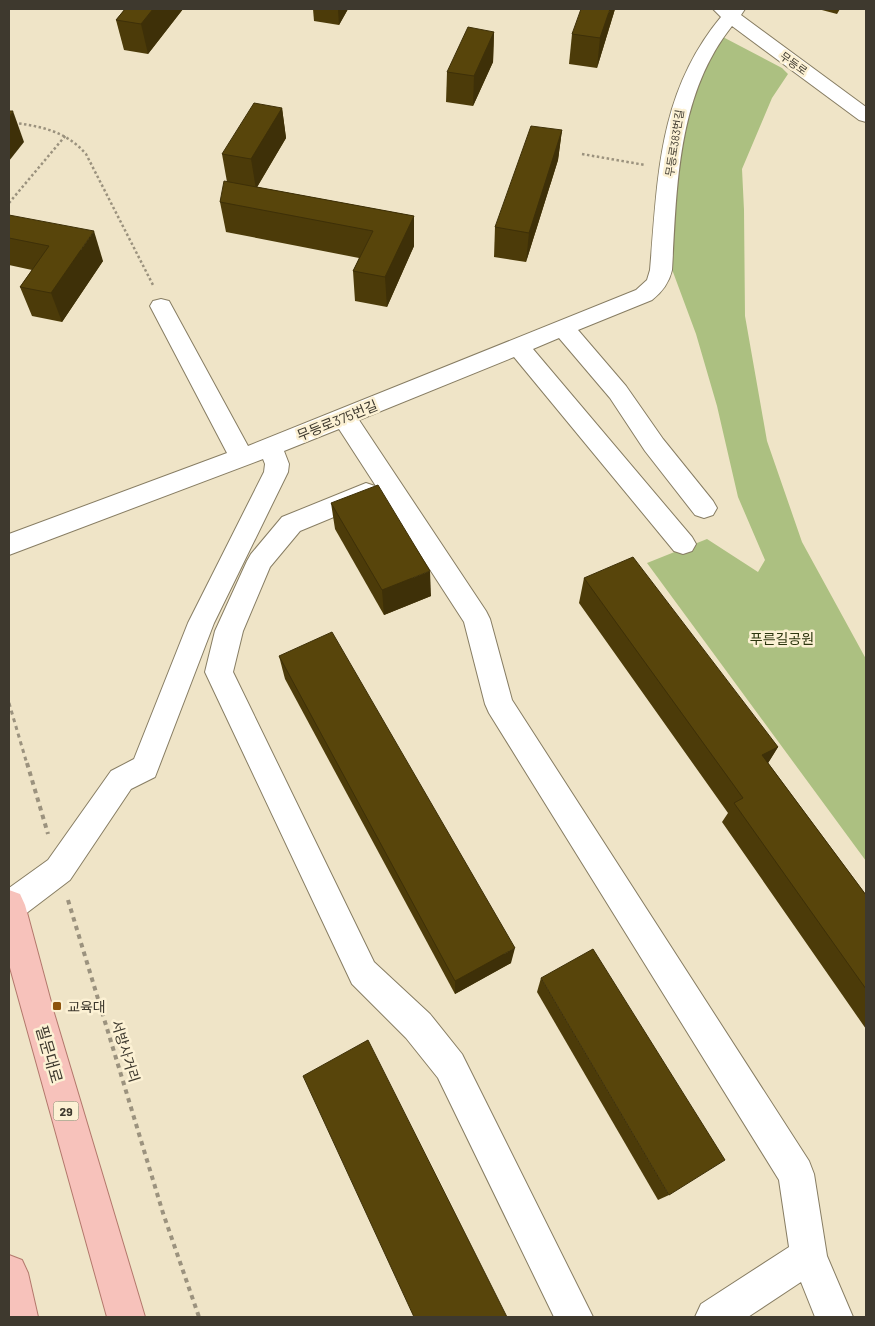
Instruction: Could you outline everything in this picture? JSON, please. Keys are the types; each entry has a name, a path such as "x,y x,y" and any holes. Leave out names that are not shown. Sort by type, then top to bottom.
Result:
{"main road":[{"name":"필문대로","path":"9,906 126,1317"},
{"path":"9,1273 19,1317"}],"street":[{"name":"무등로","path":"730,11 866,116"},
{"name":"무등로383번길","path":"658,282 661,270 669,170 676,121 684,94 706,49 730,11"},
{"name":"무등로375번길","path":"9,545 242,458 564,329 644,295 658,282"},
{"path":"161,306 242,458"},
{"path":"564,329 618,392 654,445 704,508"},
{"path":"519,347 683,544"},
{"path":"344,417 477,619 499,704 796,1174 808,1256 834,1317"},
{"path":"9,906 59,870 121,780 145,768 201,623 276,472 277,464 270,447"},
{"path":"388,484 291,524 260,562 228,631 219,672 363,973 418,1026 450,1066 574,1317"},
{"path":"714,1317 808,1256"}],"path":[{"path":"9,122 42,127 66,135 78,144 86,154 151,279 161,306"},
{"path":"9,204 66,135"},
{"path":"582,154 669,170"},
{"name":"서방사거리","path":"9,703 163,1212 199,1317"}],"green space":[{"name":"푸른길공원","path":"721,36 782,68 788,74 772,98 742,169 745,316 767,441 802,542 866,659 866,861 647,563 707,539 758,572 765,560 738,497 717,406 696,334 670,264 682,112"}],"building":[{"path":"125,9 153,9 141,24 116,20"},
{"path":"581,9 610,9 600,38 572,34"},
{"path":"468,27 494,32 474,76 447,72"},
{"path":"254,103 282,108 251,159 222,154"},
{"path":"531,126 562,130 529,233 495,227"},
{"path":"224,181 414,216 385,277 353,271 373,231 220,202"},
{"path":"9,215 94,231 51,293 20,287 49,246 9,238"},
{"path":"378,485 430,571 382,590 331,503"},
{"path":"633,557 778,747 762,755 866,895 866,989 734,803 743,798 584,578"},
{"path":"332,632 515,948 455,981 279,656"},
{"path":"593,949 725,1160 669,1195 541,978"},
{"path":"368,1040 507,1317 414,1317 303,1076"}],"place":[{"name":"교육대","path":"57,1006"}]}
